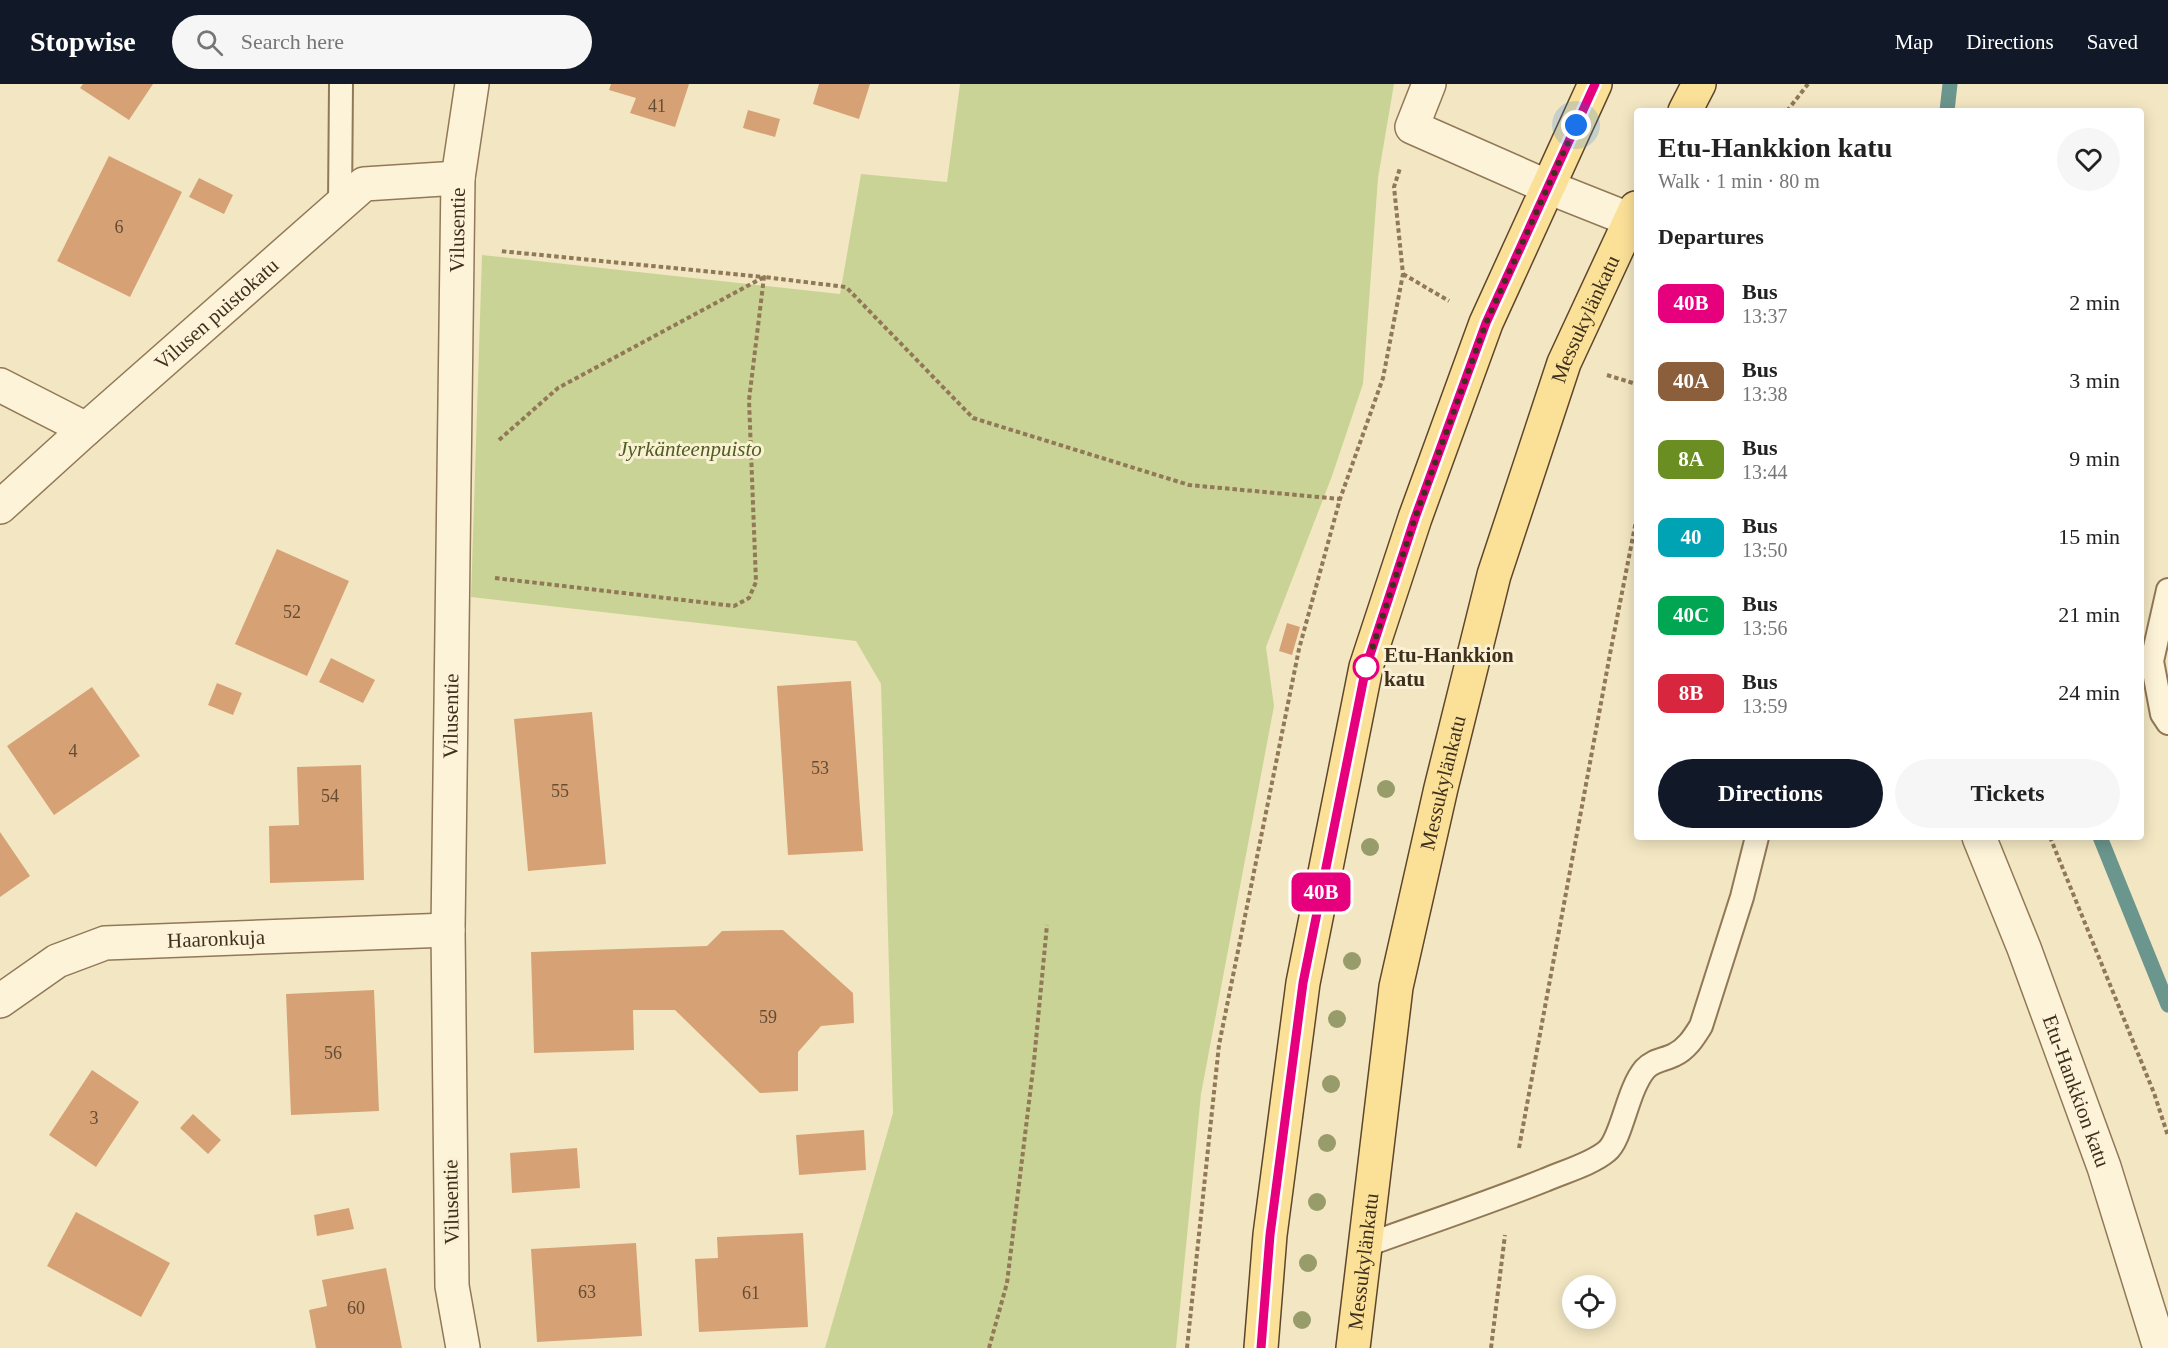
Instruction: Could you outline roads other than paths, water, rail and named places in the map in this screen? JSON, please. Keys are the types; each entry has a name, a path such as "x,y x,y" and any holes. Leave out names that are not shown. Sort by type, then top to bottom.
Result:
{"main road":[{"path":"1261,1348 1270,1235 1303,983 1366,667 1415,518 1486,323 1595,84"},
{"path":"1687,108 1699,84"},
{"name":"Messukylänkatu","path":"1353,1348 1396,987 1441,788 1494,575 1564,363 1634,218"}],"street":[{"name":"Vilusentie","path":"463,1348 452,1287 448,930 458,178 472,84"},
{"path":"1429,84 1412,127 1548,187 1634,216"},
{"name":"Vilusen puistokatu","path":"0,507 364,184 458,178"},
{"path":"0,385 86,429"},
{"name":"Etu-Hankkion katu","path":"1980,840 2024,948 2104,1167 2160,1348"},
{"name":"Haaronkuja","path":"0,1001 57,961 105,943 448,930"}],"lane":[{"path":"340,205 341,84"},
{"path":"2168,590 2152,661 2162,714 2168,723"},
{"path":"1364,1246 1510,1194 1579,1166 1608,1151 1614,1141 1635,1082 1647,1066 1675,1054 1689,1044 1701,1026 1742,897 1756,840"}],"waterway":[{"path":"1947,108 1950,84"},
{"path":"2101,840 2168,1005"}],"place":[{"name":"Etu-Hankkion katu","path":"1366,667"}],"park label":[{"name":"Jyrkänteenpuisto","path":"690,449"}]}
